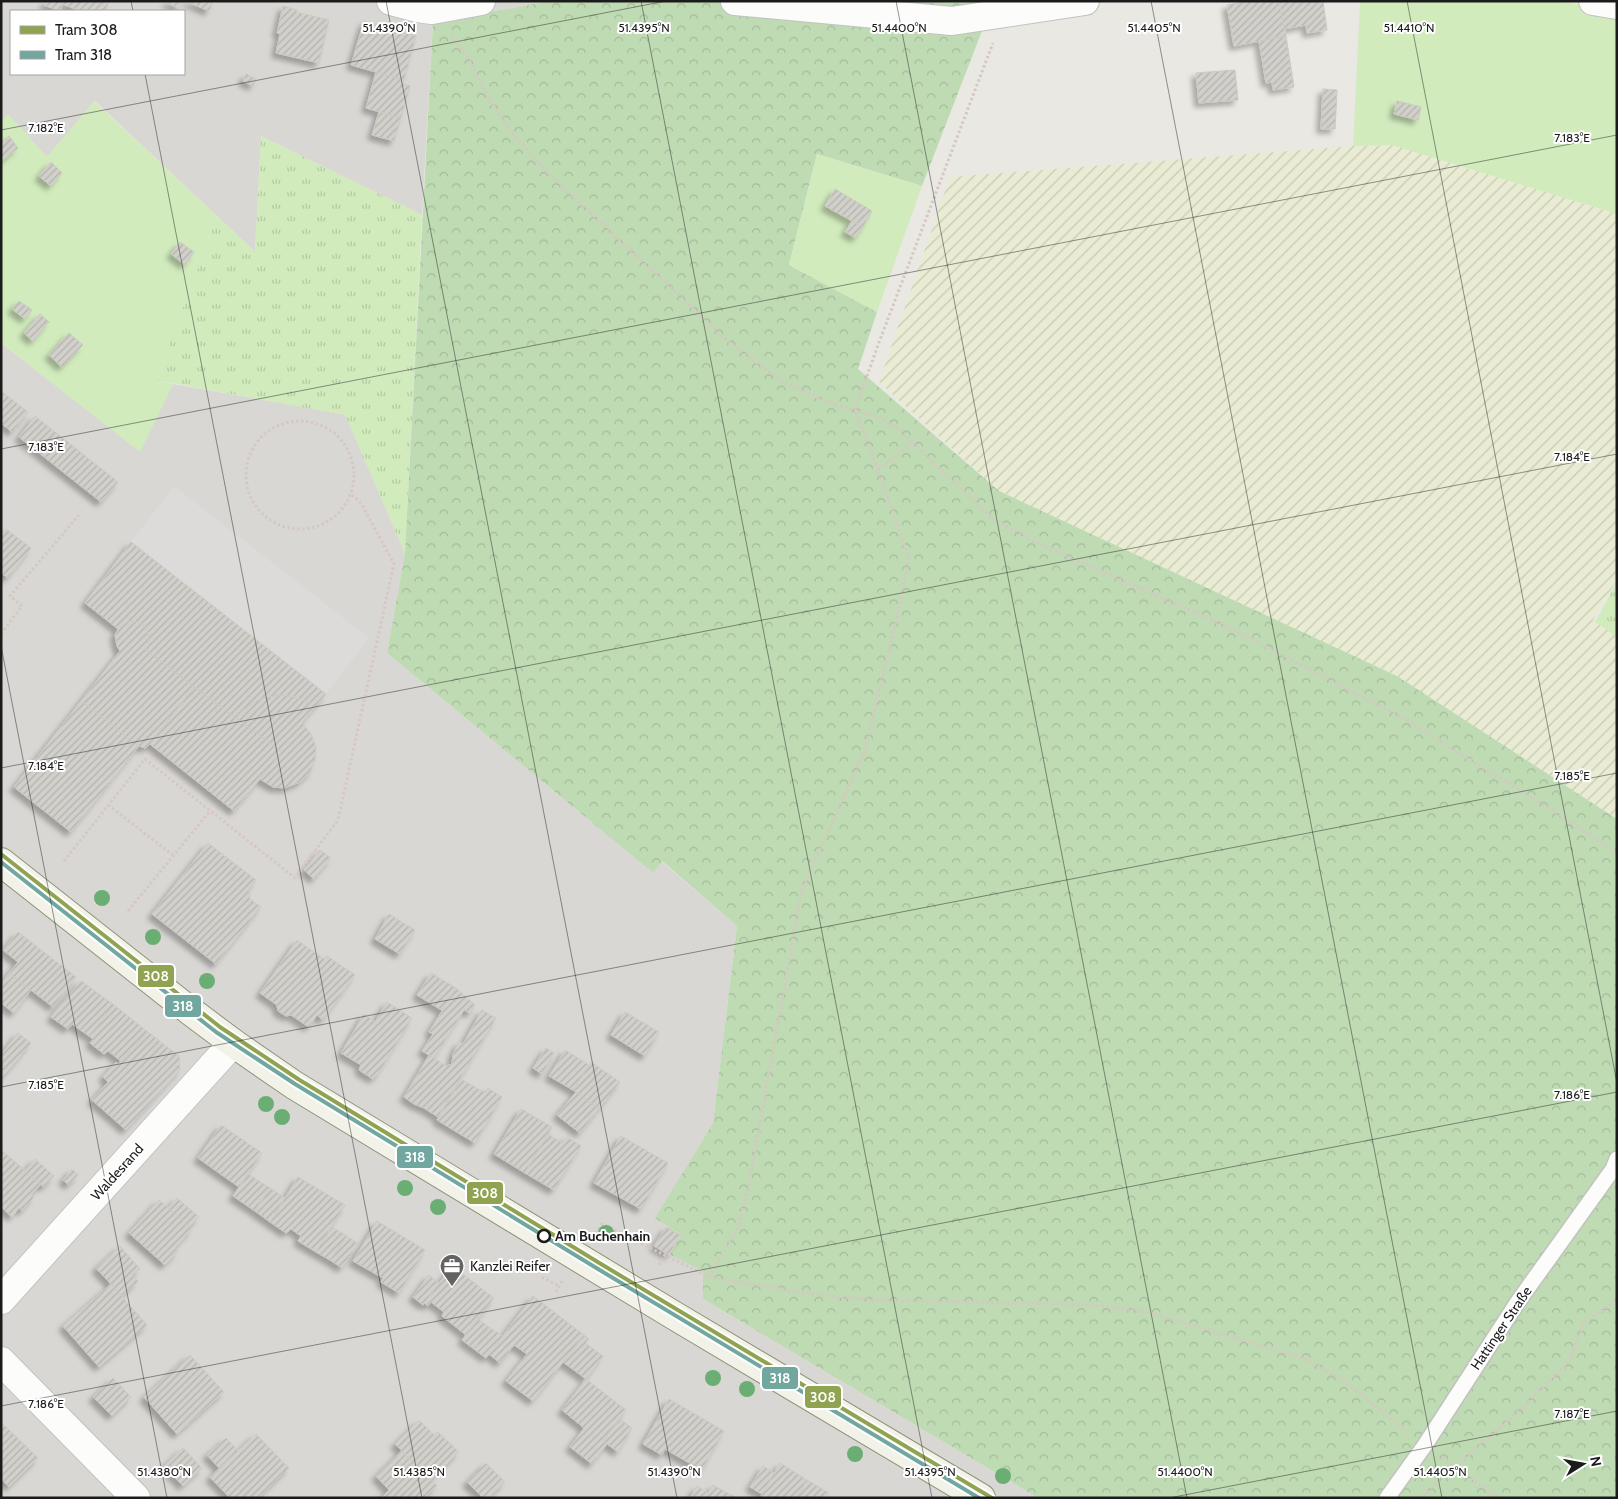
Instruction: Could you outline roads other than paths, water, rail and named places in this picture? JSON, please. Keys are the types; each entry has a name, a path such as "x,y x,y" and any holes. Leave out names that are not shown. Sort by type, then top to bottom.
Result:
{"main road":[{"path":"1,862 233,1043 294,1085 678,1318 981,1498"}],"street":[{"path":"391,1 432,10 481,1"},
{"path":"735,1 952,21 1004,15 1084,1"},
{"path":"1593,1 1617,5"},
{"name":"Waldesrand","path":"1,1300 233,1043"},
{"path":"1,1361 136,1498"}],"lane":[{"name":"Hattinger Straße","path":"1388,1498 1425,1445 1517,1303 1613,1169 1617,1159"}],"tram line":[{"name":"308","path":"1,854 220,1027 298,1079 601,1264 992,1498"},
{"name":"318","path":"1,862 216,1032 295,1084 979,1498"}],"place":[{"name":"Am Buchenhain","path":"544,1236"},
{"name":"Kanzlei Reifer","path":"452,1287"}]}
